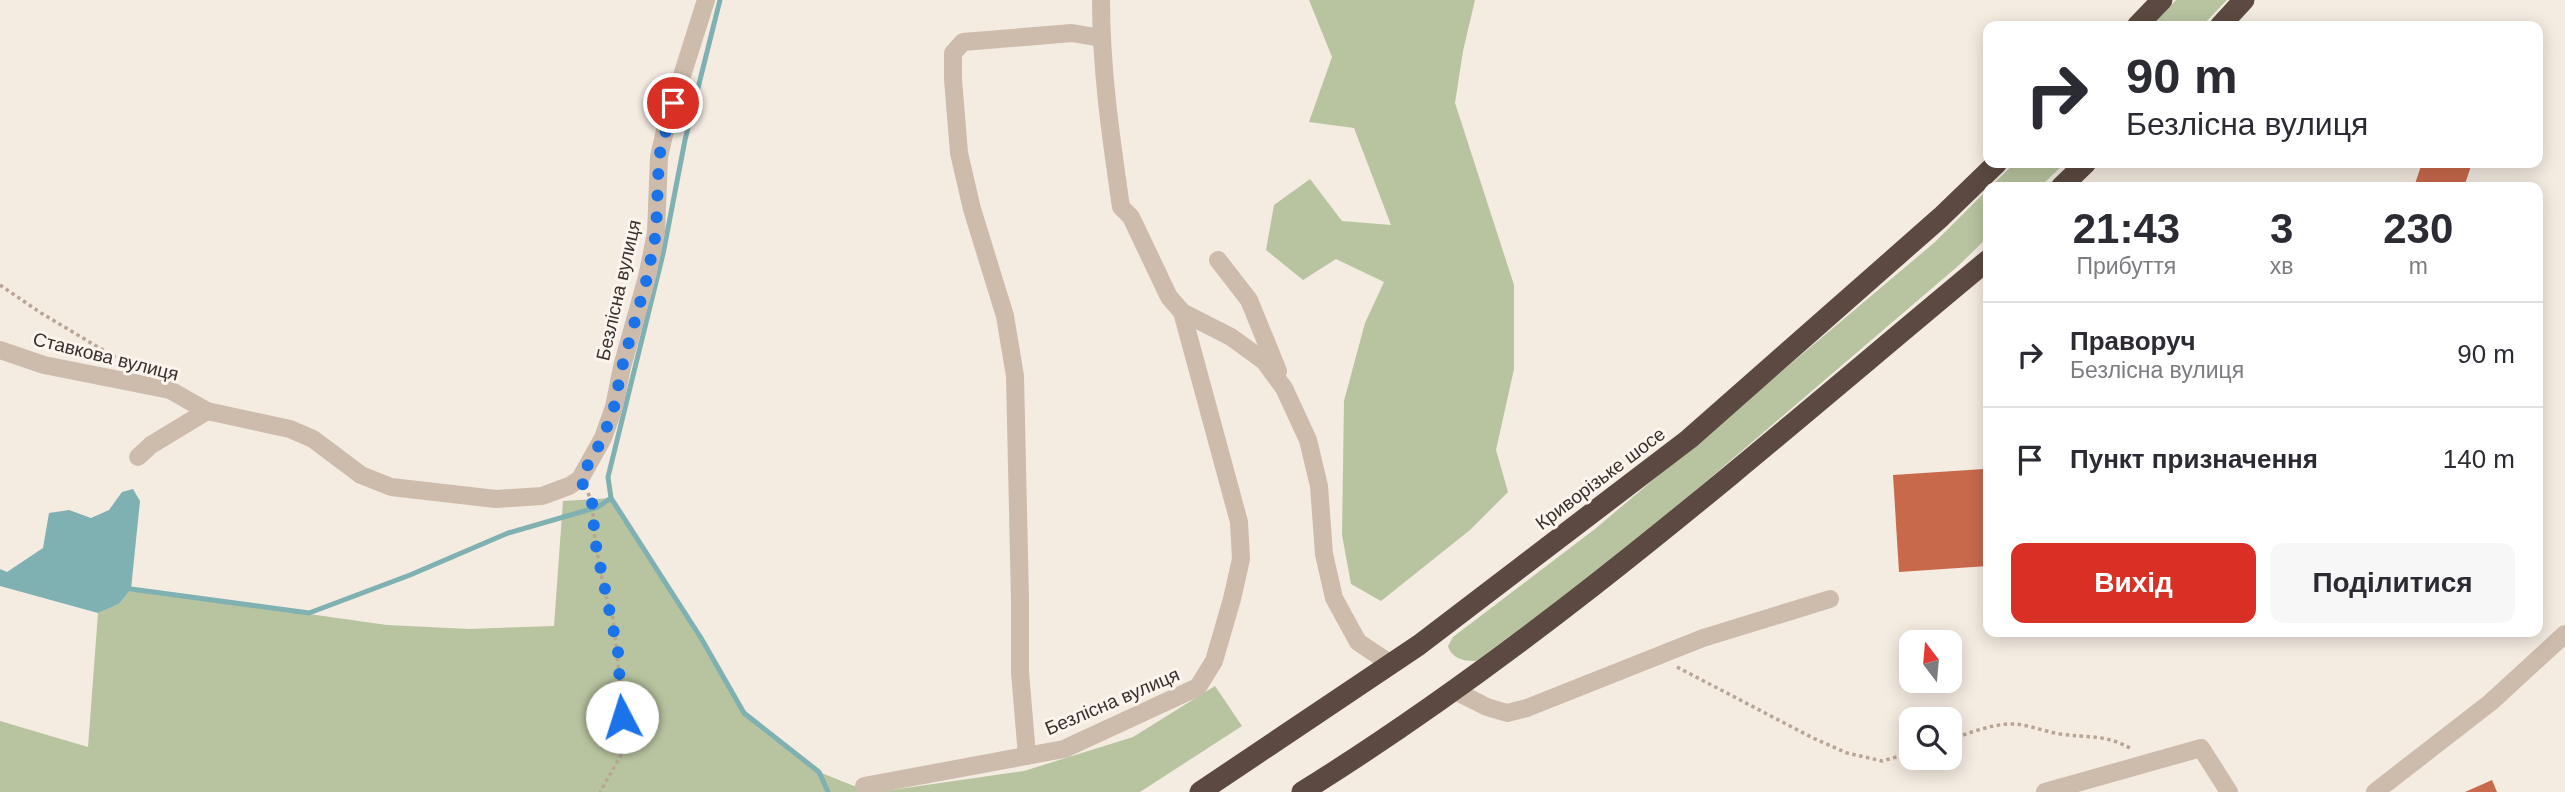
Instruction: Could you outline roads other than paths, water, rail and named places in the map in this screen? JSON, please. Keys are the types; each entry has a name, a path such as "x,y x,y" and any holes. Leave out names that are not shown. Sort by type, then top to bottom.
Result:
{"highway":[{"path":"2142,21 2162,0"},
{"path":"2225,21 2244,0"},
{"name":"Криворізьке шосе","path":"1200,792 1391,664 1689,439 1941,217 1992,168"},
{"path":"2066,182 2081,168"},
{"path":"1301,792 1356,758 1453,690 1630,557 1983,264"}],"street":[{"name":"Безлісна вулиця","path":"391,487 496,499 542,496 580,479 603,438 614,407 656,233 659,157 666,126 706,0"},
{"name":"Безлісна вулиця","path":"1101,0 1107,114 1121,207 1131,218 1169,297 1182,312 1231,338 1264,361 1284,387 1308,440 1319,486 1324,554 1334,598 1358,642 1391,664"},
{"path":"1027,756 1020,672 1015,376 1005,316 972,209 959,153 953,53 963,42 1072,33 1101,38"},
{"path":"1217,260 1249,300 1284,387"},
{"name":"Безлісна вулиця","path":"864,786 1064,749 1198,687 1214,661 1241,559 1239,522 1182,312"},
{"name":"Ставкова вулиця","path":"0,350 44,365 170,390 207,411 290,429 313,439 361,475 391,487"},
{"path":"138,457 151,445 207,411"},
{"path":"1453,690 1487,707 1507,713 1527,708 1703,638 1830,599"},
{"path":"2375,792 2491,702 2565,634"},
{"path":"2045,792 2201,748 2229,792"}],"water":[{"path":"133,489 140,501 131,589 119,604 98,613 0,586 0,569 7,572 43,548 49,513 69,510 91,518 109,510 122,492"}],"waterway":[{"path":"611,498 608,477 663,254 685,140 720,0"},
{"path":"131,589 309,613 410,575 508,533 598,507 611,498 701,638 744,713 819,772 828,792"}]}
